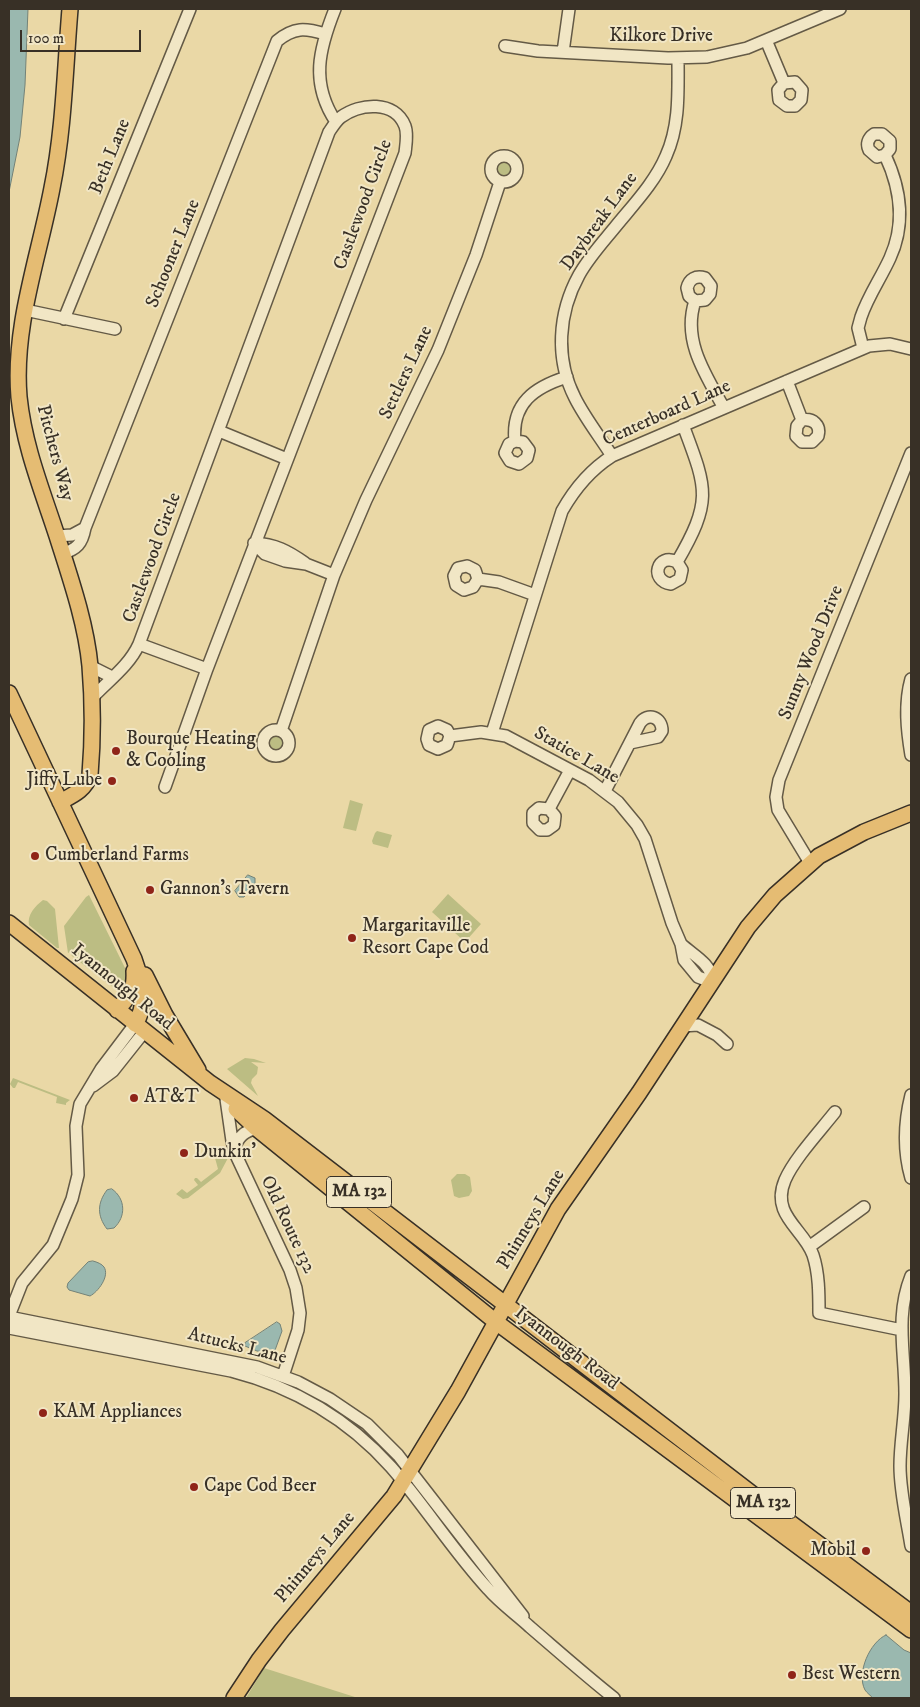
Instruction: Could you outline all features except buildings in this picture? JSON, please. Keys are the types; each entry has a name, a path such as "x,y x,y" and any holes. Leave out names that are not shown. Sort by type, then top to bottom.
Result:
{"main road":[{"name":"Pitchers Way","path":"60,802 80,791 85,786 90,775 92,698 90,666 83,629 57,536 31,461 22,421 18,356 25,310 50,200 56,164 65,85 70,9"},
{"path":"9,692 134,959 144,992 140,1028"},
{"name":"Phinneys Lane","path":"234,1698 282,1630 385,1507 407,1475 458,1391 558,1209 639,1093 748,927 783,886 819,856 852,838 911,814"},
{"name":"Iyannough Road","path":"9,924 206,1081 256,1128 496,1322 911,1630"},
{"path":"134,959 206,1081"},
{"path":"117,1010 134,987 134,959"},
{"path":"140,1028 156,1015 160,1005"},
{"name":"Iyannough Road","path":"206,1081 264,1119 773,1510 911,1612"}],"street":[{"name":"Beth Lane","path":"64,319 190,9"},
{"path":"335,9 325,34 319,61 320,84 327,109 336,122"},
{"path":"563,52 569,9"},
{"name":"Kilkore Drive","path":"504,46 563,52 678,58 707,57 747,48 822,12 840,9"},
{"name":"Schooner Lane","path":"62,554 73,550 81,542 84,528 277,41 287,33 299,29 325,34"},
{"path":"766,40 784,83"},
{"name":"Daybreak Lane","path":"612,456 580,408 570,387 562,358 563,318 575,283 586,265 650,183 667,155 674,134 677,112 678,58"},
{"name":"Castlewood Circle","path":"92,698 131,660 139,644 329,132 344,115 355,110 371,106 385,107 393,111 402,121 406,130 406,142 401,164 206,669 165,787"},
{"path":"863,348 858,328 861,317 890,258 900,225 901,208 898,188 885,155"},
{"name":"Settlers Lane","path":"281,731 334,575 363,508 438,350 476,255 500,182"},
{"path":"695,301 691,321 694,349 700,366 724,408"},
{"path":"25,310 115,329"},
{"name":"Centerboard Lane","path":"492,733 562,511 592,470 612,456 863,348 880,343 911,349"},
{"path":"515,441 516,420 526,400 544,385 567,377"},
{"path":"786,381 802,420"},
{"path":"677,562 697,524 704,495 701,475 683,425"},
{"path":"218,430 286,459"},
{"name":"Sunny Wood Drive","path":"810,863 778,810 776,797 778,780 911,453"},
{"path":"57,536 72,535 84,528"},
{"path":"254,543 269,544 288,551 306,564 334,575"},
{"path":"478,579 499,582 535,595"},
{"name":"Castlewood Circle","path":"139,644 206,669"},
{"path":"90,666 112,677"},
{"path":"911,679 908,692 907,719 911,755"},
{"name":"Statice Lane","path":"450,736 481,732 506,736 605,791 628,812 645,839 672,923 681,944 684,960 695,974 706,980 713,980"},
{"path":"605,791 630,743"},
{"path":"549,808 570,770"},
{"path":"682,1026 698,1025 717,1035 727,1044"},
{"path":"9,1316 22,1283 49,1251 56,1239 72,1199 78,1175 77,1115 84,1098 91,1087 112,1071 140,1028"},
{"path":"911,1095 904,1141 911,1178"},
{"name":"Old Route 132","path":"226,1099 234,1148 290,1270 298,1297 300,1314 298,1330 283,1376"},
{"path":"835,1112 790,1170 782,1190 785,1214 809,1247 816,1264 819,1313 902,1330"},
{"path":"234,1148 246,1131 256,1128"},
{"path":"809,1247 864,1207"},
{"path":"911,1276 903,1299 902,1330 907,1359 900,1450 900,1476 911,1546"},
{"name":"Attucks Lane","path":"9,1316 243,1363 283,1376 314,1390 358,1416 384,1440 407,1475 530,1626 559,1653 614,1698"},
{"name":"Attucks Lane","path":"9,1328 231,1371 262,1380 310,1401 350,1428 381,1456 407,1475"}],"green space":[{"path":"504,160 510,163 513,169 510,175 504,178 498,175 495,169 498,163"},
{"path":"276,734 282,737 285,743 282,749 276,752 270,749 267,743 270,737"},
{"path":"350,800 363,804 356,831 343,828"},
{"path":"377,831 392,835 388,848 373,844 372,841"},
{"path":"448,894 481,924 465,942 432,912"},
{"path":"89,895 128,974 129,979 123,992 118,991 72,956 70,952 68,953 64,926"},
{"path":"43,900 47,901 55,909 59,948 29,925 32,911"},
{"path":"245,1058 266,1063 251,1062 258,1067 257,1074 251,1083 258,1096 227,1069"},
{"path":"13,1078 70,1100 66,1105 56,1103 57,1097 18,1082 15,1088 13,1088 10,1084"},
{"path":"226,1149 228,1158 220,1173 188,1198 183,1199 176,1194 182,1189 187,1193 198,1185 194,1180 195,1178 201,1182 218,1169 215,1158 222,1150"},
{"path":"457,1174 465,1174 470,1177 472,1191 469,1196 459,1198 454,1196 451,1180"},
{"path":"264,1668 358,1698 246,1698"}],"water":[{"path":"9,9 28,9 25,85 20,137 9,192"},
{"path":"248,875 255,878 255,883 244,897 239,897 235,891"},
{"path":"112,1189 120,1198 123,1208 118,1224 114,1228 107,1229 101,1219 100,1205 107,1190"},
{"path":"93,1261 104,1267 105,1275 100,1287 90,1296 69,1290 67,1287 68,1283 88,1262"},
{"path":"277,1322 280,1324 282,1331 274,1353 257,1351 245,1346 245,1343"},
{"path":"886,1635 904,1650 911,1653 911,1698 873,1698 865,1690 862,1675 866,1659 875,1644"}],"place":[{"name":"Bourque Heating & Cooling","path":"116,751"},
{"name":"Jiffy Lube","path":"112,781"},
{"name":"Cumberland Farms","path":"35,856"},
{"name":"Gannon's Tavern","path":"150,890"},
{"name":"Margaritaville Resort Cape Cod","path":"352,938"},
{"name":"AT&T","path":"134,1098"},
{"name":"Dunkin'","path":"184,1153"},
{"name":"KAM Appliances","path":"43,1413"},
{"name":"Cape Cod Beer","path":"194,1487"},
{"name":"Mobil","path":"866,1551"},
{"name":"Best Western","path":"792,1675"}]}
